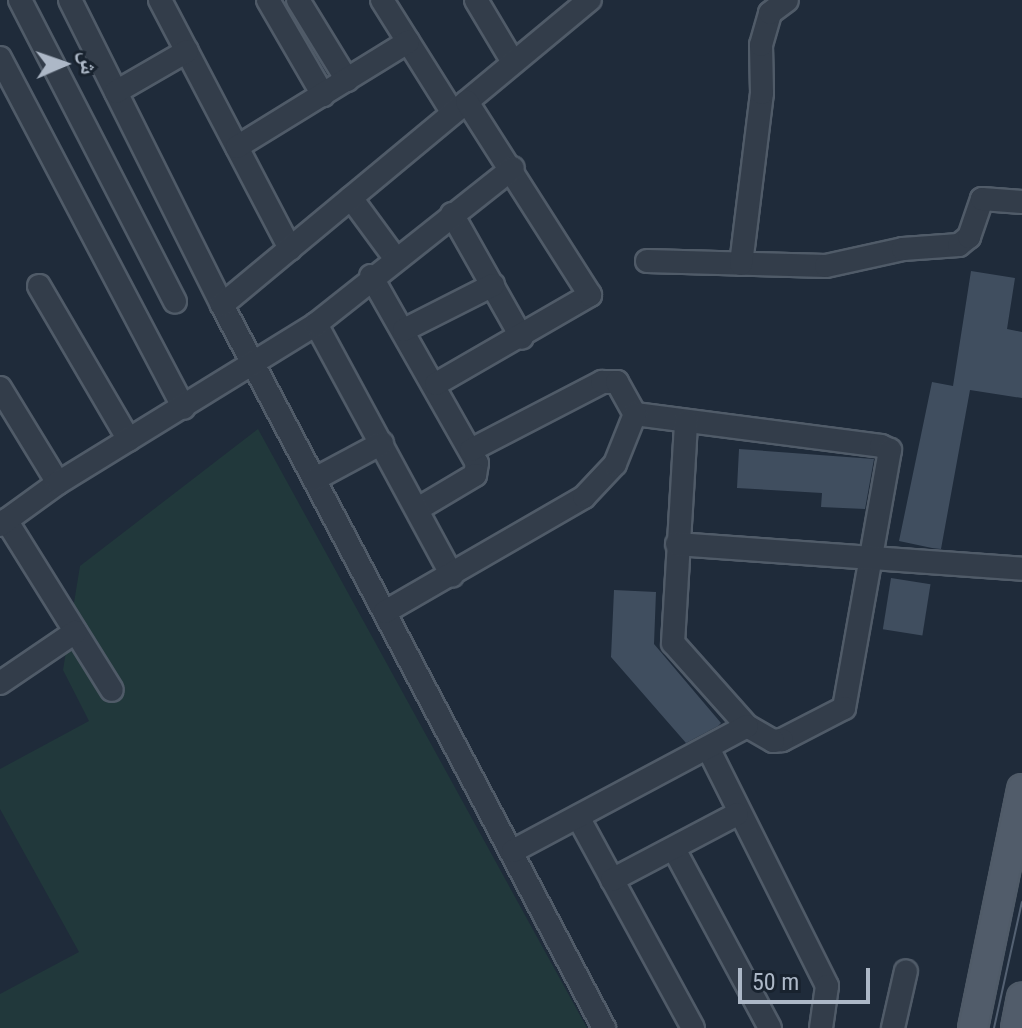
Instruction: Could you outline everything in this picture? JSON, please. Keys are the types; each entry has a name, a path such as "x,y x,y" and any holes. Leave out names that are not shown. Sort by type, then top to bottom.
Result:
{"main road":[{"path":"973,1028 1022,789"},
{"path":"1016,1028 1022,998"}],"street":[{"path":"20,0 175,302"},
{"path":"70,0 222,305 604,1028"},
{"path":"160,0 290,249"},
{"path":"268,0 323,95"},
{"path":"298,0 347,80"},
{"path":"382,0 408,42 513,168 590,295 522,338 436,384"},
{"path":"476,0 513,62"},
{"path":"741,264 762,93 761,45 770,13 787,0"},
{"path":"222,305 579,4"},
{"path":"237,147 408,42"},
{"path":"116,92 187,51"},
{"path":"0,58 184,408"},
{"path":"112,690 3,522 58,483 316,324 371,276 513,168"},
{"path":"351,198 395,258"},
{"path":"647,261 826,266 903,249 959,245 969,237 976,203 982,199 1022,202"},
{"path":"452,214 522,338"},
{"path":"371,276 436,384 471,450 475,475 418,509"},
{"path":"404,330 493,285"},
{"path":"39,286 129,440"},
{"path":"316,324 452,576"},
{"path":"471,450 602,382 617,382 635,414"},
{"path":"0,388 58,483"},
{"path":"385,612 584,497 615,464 635,414"},
{"path":"635,414 686,421 890,450 844,708 782,740 773,741 747,726 673,643 686,421"},
{"path":"315,479 382,443"},
{"path":"677,544 1022,569"},
{"path":"0,683 75,632"},
{"path":"513,851 747,726"},
{"path":"708,748 737,814 827,986 819,1027"},
{"path":"612,880 737,814"},
{"path":"578,817 693,1028"},
{"path":"674,849 770,1028"},
{"path":"893,1028 906,971"}],"green space":[{"path":"258,429 587,1028 0,1028 0,994 79,952 0,809 0,769 89,721 63,670 80,566"}],"building":[{"path":"971,271 1015,278 1007,329 1022,332 1022,398 970,390 941,549 932,548 899,541 932,382 953,386"},
{"path":"739,449 874,459 865,509 821,507 822,493 737,488"},
{"path":"891,578 931,584 922,636 883,629"},
{"path":"614,590 656,592 654,644 721,723 718,726 686,743 611,657"}],"tram line":[{"path":"994,1028 1022,902"}]}
